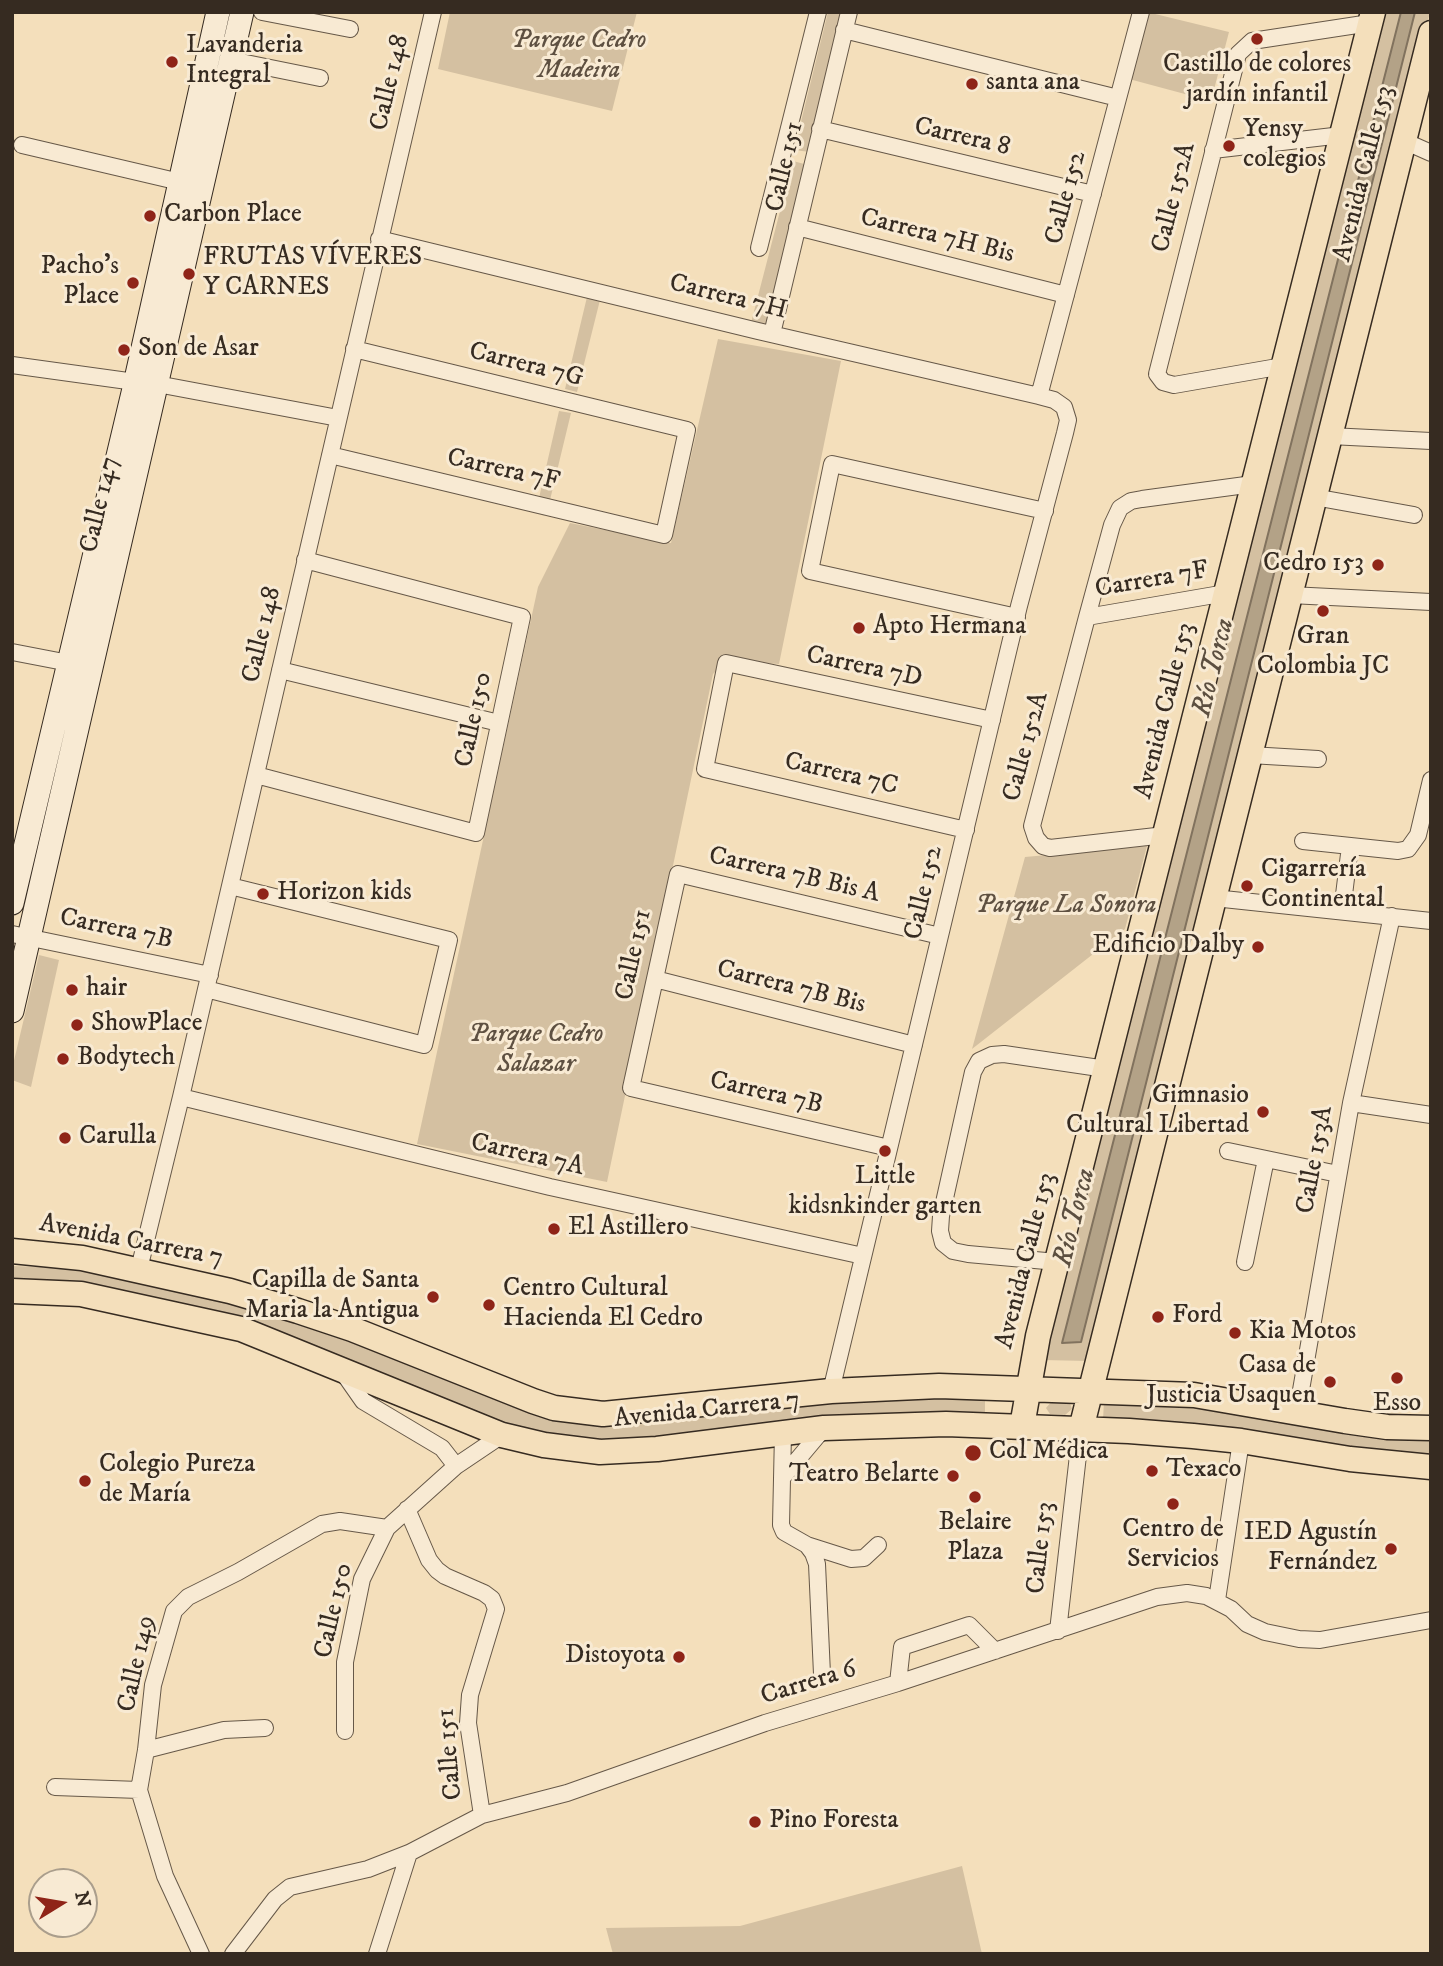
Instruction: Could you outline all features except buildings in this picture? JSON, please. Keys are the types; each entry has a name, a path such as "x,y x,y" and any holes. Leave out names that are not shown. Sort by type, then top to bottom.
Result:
{"main road":[{"name":"Calle 147","path":"12,1011 21,936 146,383 180,181 218,12"},
{"name":"Calle 147","path":"12,903 69,663 146,383 242,12"},
{"name":"Avenida Calle 153","path":"1022,1426 1038,1336 1371,18"},
{"name":"Avenida Calle 153","path":"1080,1429 1431,33"},
{"name":"Avenida Carrera 7","path":"12,1251 61,1254 139,1269 298,1311 554,1408 603,1414 628,1413 831,1391 939,1386 1028,1388 1194,1395 1387,1427 1431,1428"},
{"name":"Avenida Carrera 7","path":"12,1291 81,1294 222,1325 257,1335 502,1435 544,1445 600,1452 657,1449 824,1428 946,1424 1167,1434 1241,1441 1350,1460 1431,1467"}],"street":[{"path":"262,12 350,29"},
{"name":"Calle 148","path":"139,1269 433,12"},
{"name":"Calle 151","path":"760,248 818,12"},
{"name":"Calle 151","path":"772,334 849,12"},
{"name":"Calle 152","path":"1039,396 1141,12"},
{"name":"Calle 152A","path":"1283,366 1174,385 1163,382 1157,374 1238,54 1252,41 1371,18"},
{"path":"844,30 1118,98"},
{"path":"231,60 320,78"},
{"name":"Carrera 8","path":"820,129 1093,194"},
{"path":"1213,150 1342,135"},
{"path":"1404,141 1431,153"},
{"path":"22,145 180,181"},
{"path":"784,150 813,157"},
{"name":"Carrera 7H Bis","path":"797,227 1066,295"},
{"name":"Carrera 7H","path":"379,239 1039,396 1054,400 1065,407"},
{"name":"Carrera 7G","path":"354,349 687,430 664,535"},
{"path":"12,365 146,383 338,418"},
{"name":"Calle 152","path":"831,1391 1017,617 1068,420 1065,407"},
{"path":"1330,436 1431,441"},
{"name":"Carrera 7F","path":"330,455 664,535"},
{"path":"1017,617 810,571 832,464 1045,511"},
{"name":"Calle 152A","path":"1165,835 1050,848 1043,846 1035,838 1032,826 1112,525 1120,508 1131,501 1142,499 1253,484"},
{"path":"1314,497 1414,515"},
{"name":"Calle 150","path":"256,775 476,833 522,617 306,560"},
{"name":"Carrera 7F","path":"1087,617 1226,593"},
{"path":"1290,595 1431,602"},
{"path":"12,652 69,663"},
{"name":"Carrera 7D","path":"705,769 726,663 992,720"},
{"path":"280,670 499,723"},
{"path":"1250,755 1318,759"},
{"name":"Carrera 7C","path":"705,769 966,830"},
{"path":"1303,841 1398,851 1408,849 1418,835 1431,780"},
{"path":"1342,911 1350,846"},
{"name":"Calle 151","path":"631,1088 678,874"},
{"name":"Carrera 7B Bis A","path":"678,874 940,936"},
{"name":"Carrera 7B","path":"21,936 208,982 424,1045 449,940 230,886"},
{"path":"1214,898 1431,920"},
{"name":"Calle 153A","path":"1297,1413 1351,1103 1392,916"},
{"name":"Carrera 7B Bis","path":"655,979 914,1045"},
{"path":"1057,1262 968,1254 953,1251 943,1243 940,1231 941,1216 973,1072 979,1061 992,1055 1004,1054 1106,1069"},
{"name":"Carrera 7B","path":"631,1088 889,1148"},
{"name":"Carrera 7A","path":"181,1097 550,1187 863,1256"},
{"path":"1351,1103 1431,1115"},
{"path":"1228,1150 1338,1174"},
{"path":"1245,1262 1266,1159"},
{"path":"341,1369 363,1401 442,1448 456,1466"},
{"path":"782,1478 824,1428"},
{"name":"Calle 153","path":"1058,1631 1080,1429"},
{"path":"783,1433 781,1525 784,1532 807,1545 851,1559 864,1558 878,1545"},
{"name":"Calle 150","path":"345,1731 345,1662 362,1579 387,1528 456,1466 502,1435"},
{"path":"1217,1600 1241,1441"},
{"name":"Calle 151","path":"407,1509 429,1560 437,1570 457,1582 484,1592 492,1599 496,1609 470,1695 468,1723 482,1815"},
{"name":"Calle 149","path":"201,1954 164,1876 139,1790 153,1685 171,1618 183,1601 322,1524 340,1521 387,1528"},
{"path":"807,1545 817,1564 822,1674"},
{"name":"Carrera 6","path":"233,1954 275,1899 290,1887 368,1869 409,1853 482,1815 568,1793 765,1723 898,1683 1157,1597 1187,1593 1217,1600 1247,1625 1299,1639 1320,1640 1431,1620"},
{"path":"898,1683 902,1647 969,1625 995,1651"},
{"path":"146,1750 224,1730 265,1728"},
{"path":"55,1787 139,1790"},
{"path":"377,1954 409,1853"}],"green space":[{"name":"Parque Cedro Madeira","path":"450,12 637,12 612,111 438,69"},
{"path":"828,12 843,12 810,152 794,150"},
{"path":"1147,12 1229,32 1211,101 1129,79"},
{"path":"1382,12 1430,12 1089,1361 1042,1360"},
{"path":"793,161 808,165 768,324 751,323"},
{"path":"587,297 600,300 577,392 565,389"},
{"name":"Parque Cedro Salazar","path":"718,339 841,361 779,664 726,661 713,674 607,1182 417,1144 538,587 570,523 671,543"},
{"path":"559,411 571,413 550,500 539,498"},
{"name":"Parque La Sonora","path":"1147,846 1125,929 972,1049 1025,857"},
{"path":"39,955 59,960 31,1087 12,1080 12,1069"},
{"path":"12,1266 70,1268 124,1277 262,1309 401,1359 505,1404 549,1417 866,1398 985,1395 985,1415 659,1442 571,1441 492,1421 331,1354 12,1288"},
{"path":"1104,1400 1207,1407 1431,1438 1431,1458 1103,1421"},
{"path":"1052,1401 1070,1403 1072,1409 1065,1415 1050,1414 1046,1408"},
{"path":"962,1866 982,1954 613,1954 606,1928 740,1926"}],"shaded area":[{"path":"1401,12 1415,12 1081,1342 1062,1343"}],"place":[{"name":"Castillo de colores jardín infantil","path":"1257,39"},
{"name":"Lavanderia Integral","path":"172,62"},
{"name":"santa ana","path":"972,84"},
{"name":"Yensy colegios","path":"1229,146"},
{"name":"Carbon Place","path":"150,216"},
{"name":"FRUTAS VÍVERES Y CARNES","path":"189,274"},
{"name":"Pacho's Place","path":"133,283"},
{"name":"Son de Asar","path":"124,350"},
{"name":"Cedro 153","path":"1378,565"},
{"name":"Gran Colombia JC","path":"1323,611"},
{"name":"Apto Hermana","path":"859,628"},
{"name":"Cigarrería Continental","path":"1247,886"},
{"name":"Horizon kids","path":"263,894"},
{"name":"Edificio Dalby","path":"1258,947"},
{"name":"hair","path":"72,990"},
{"name":"ShowPlace","path":"77,1025"},
{"name":"Bodytech","path":"63,1059"},
{"name":"Gimnasio Cultural Libertad","path":"1263,1112"},
{"name":"Carulla","path":"65,1138"},
{"name":"Little kidsnkinder garten","path":"885,1151"},
{"name":"El Astillero","path":"554,1229"},
{"name":"Capilla de Santa Maria la Antigua","path":"433,1297"},
{"name":"Centro Cultural Hacienda El Cedro","path":"489,1305"},
{"name":"Ford","path":"1158,1317"},
{"name":"Kia Motos","path":"1235,1333"},
{"name":"Esso","path":"1397,1378"},
{"name":"Casa de Justicia Usaquen","path":"1330,1382"},
{"name":"Col Médica","path":"973,1453"},
{"name":"Texaco","path":"1152,1471"},
{"name":"Teatro Belarte","path":"953,1476"},
{"name":"Colegio Pureza de María","path":"85,1481"},
{"name":"Belaire Plaza","path":"975,1497"},
{"name":"Centro de Servicios","path":"1173,1504"},
{"name":"IED Agustín Fernández","path":"1391,1549"},
{"name":"Distoyota","path":"679,1657"},
{"name":"Pino Foresta","path":"755,1822"}],"water label":[{"name":"Río Torca","path":"1215,668"},
{"name":"Río Torca","path":"1076,1218"}]}
